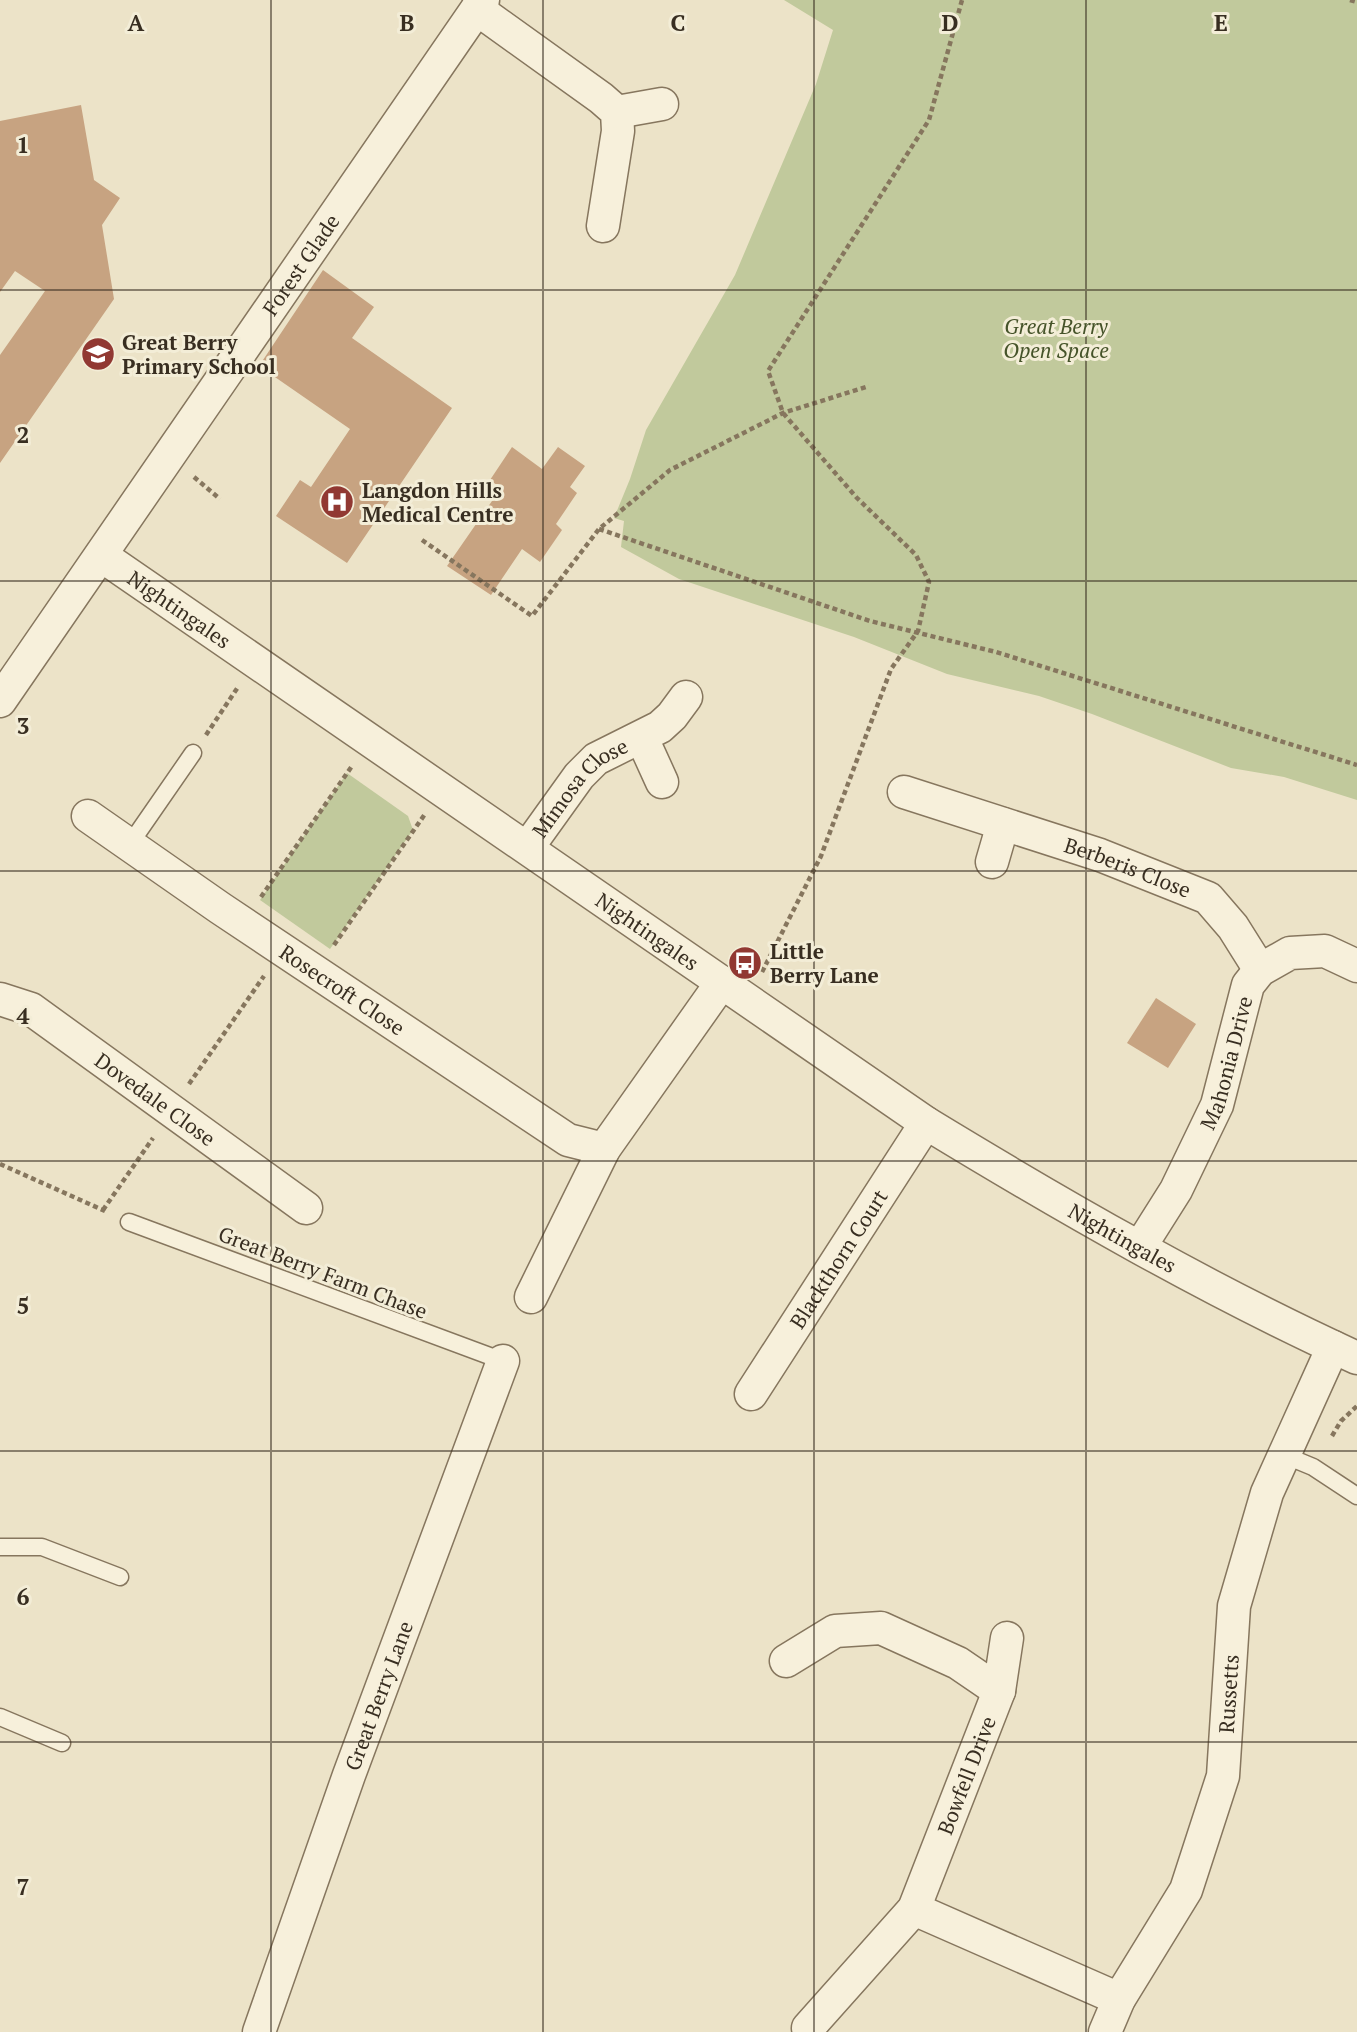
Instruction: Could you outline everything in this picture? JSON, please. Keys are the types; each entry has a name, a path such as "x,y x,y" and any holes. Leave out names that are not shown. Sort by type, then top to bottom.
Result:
{"street":[{"path":"475,3 617,112 618,131 603,226"},
{"name":"Forest Glade","path":"0,701 102,556 475,3"},
{"path":"617,112 662,104"},
{"name":"Nightingales","path":"102,556 926,1123 1027,1184 1140,1247 1345,1353"},
{"name":"Mimosa Close","path":"528,847 579,776 596,760 660,727 686,697"},
{"name":"Mimosa Close","path":"642,738 662,782"},
{"name":"Berberis Close","path":"904,792 1100,855 1208,898 1233,927 1260,970"},
{"name":"Rosecroft Close","path":"88,816 244,924 568,1140 604,1149"},
{"path":"992,862 1003,824"},
{"name":"Mahonia Drive","path":"1140,1247 1176,1190 1217,1105 1248,985 1260,970 1290,953 1325,951 1357,966"},
{"path":"531,1297 604,1149 722,982"},
{"name":"Dovedale Close","path":"0,999 32,1009 306,1208"},
{"name":"Blackthorn Court","path":"751,1394 926,1123"},
{"name":"Russetts","path":"1105,2032 1119,1999 1186,1890 1223,1776 1234,1606 1267,1493 1299,1461 1345,1353"},
{"name":"Great Berry Lane","path":"260,2032 349,1774 503,1361"},
{"path":"786,1661 835,1631 881,1628 958,1663 999,1690"},
{"name":"Bowfell Drive","path":"808,2028 914,1909 999,1690 1007,1638"},
{"path":"914,1909 1119,1999"}],"lane":[{"path":"130,844 193,753"},
{"name":"Great Berry Farm Chase","path":"129,1222 503,1361"},
{"path":"1299,1461 1357,1496"},
{"path":"0,1547 42,1547 120,1577"},
{"path":"0,1717 61,1743"}],"path":[{"path":"747,1000 821,856 891,669 918,631 929,582 916,555 856,498 783,413 768,371 929,120 961,0"},
{"path":"1350,0 1357,2"},
{"path":"422,540 532,616 599,529 670,470 783,413 869,386"},
{"path":"189,472 220,499"},
{"path":"599,529 870,621 996,652 1357,765"},
{"path":"193,753 256,660"},
{"path":"244,924 370,739"},
{"path":"317,972 330,949 429,809"},
{"path":"103,1210 282,949"},
{"path":"0,1164 129,1222"},
{"path":"1299,1461 1357,1406"}],"green space":[{"name":"Great Berry Open Space","path":"784,0 1357,0 1357,800 1284,777 1231,768 1039,696 947,674 854,637 679,579 621,547 624,521 614,518 646,430 735,275 816,84 833,30"},
{"path":"347,773 408,816 413,830 330,949 260,900"}],"building":[{"path":"81,105 94,180 120,198 102,225 114,299 0,463 0,355 45,291 15,271 0,292 0,121"},
{"path":"323,270 374,307 352,338 452,408 347,563 276,516 300,480 311,487 350,429 259,366"},
{"path":"512,447 542,469 558,447 585,466 570,487 577,493 556,524 562,530 540,562 522,549 491,595 447,566 501,488 490,480"},
{"path":"1156,998 1196,1024 1168,1068 1127,1043"}],"place":[{"name":"Great Berry Primary School","path":"98,354"},
{"name":"Langdon Hills Medical Centre","path":"337,502"},
{"name":"Little Berry Lane","path":"745,963"}]}
